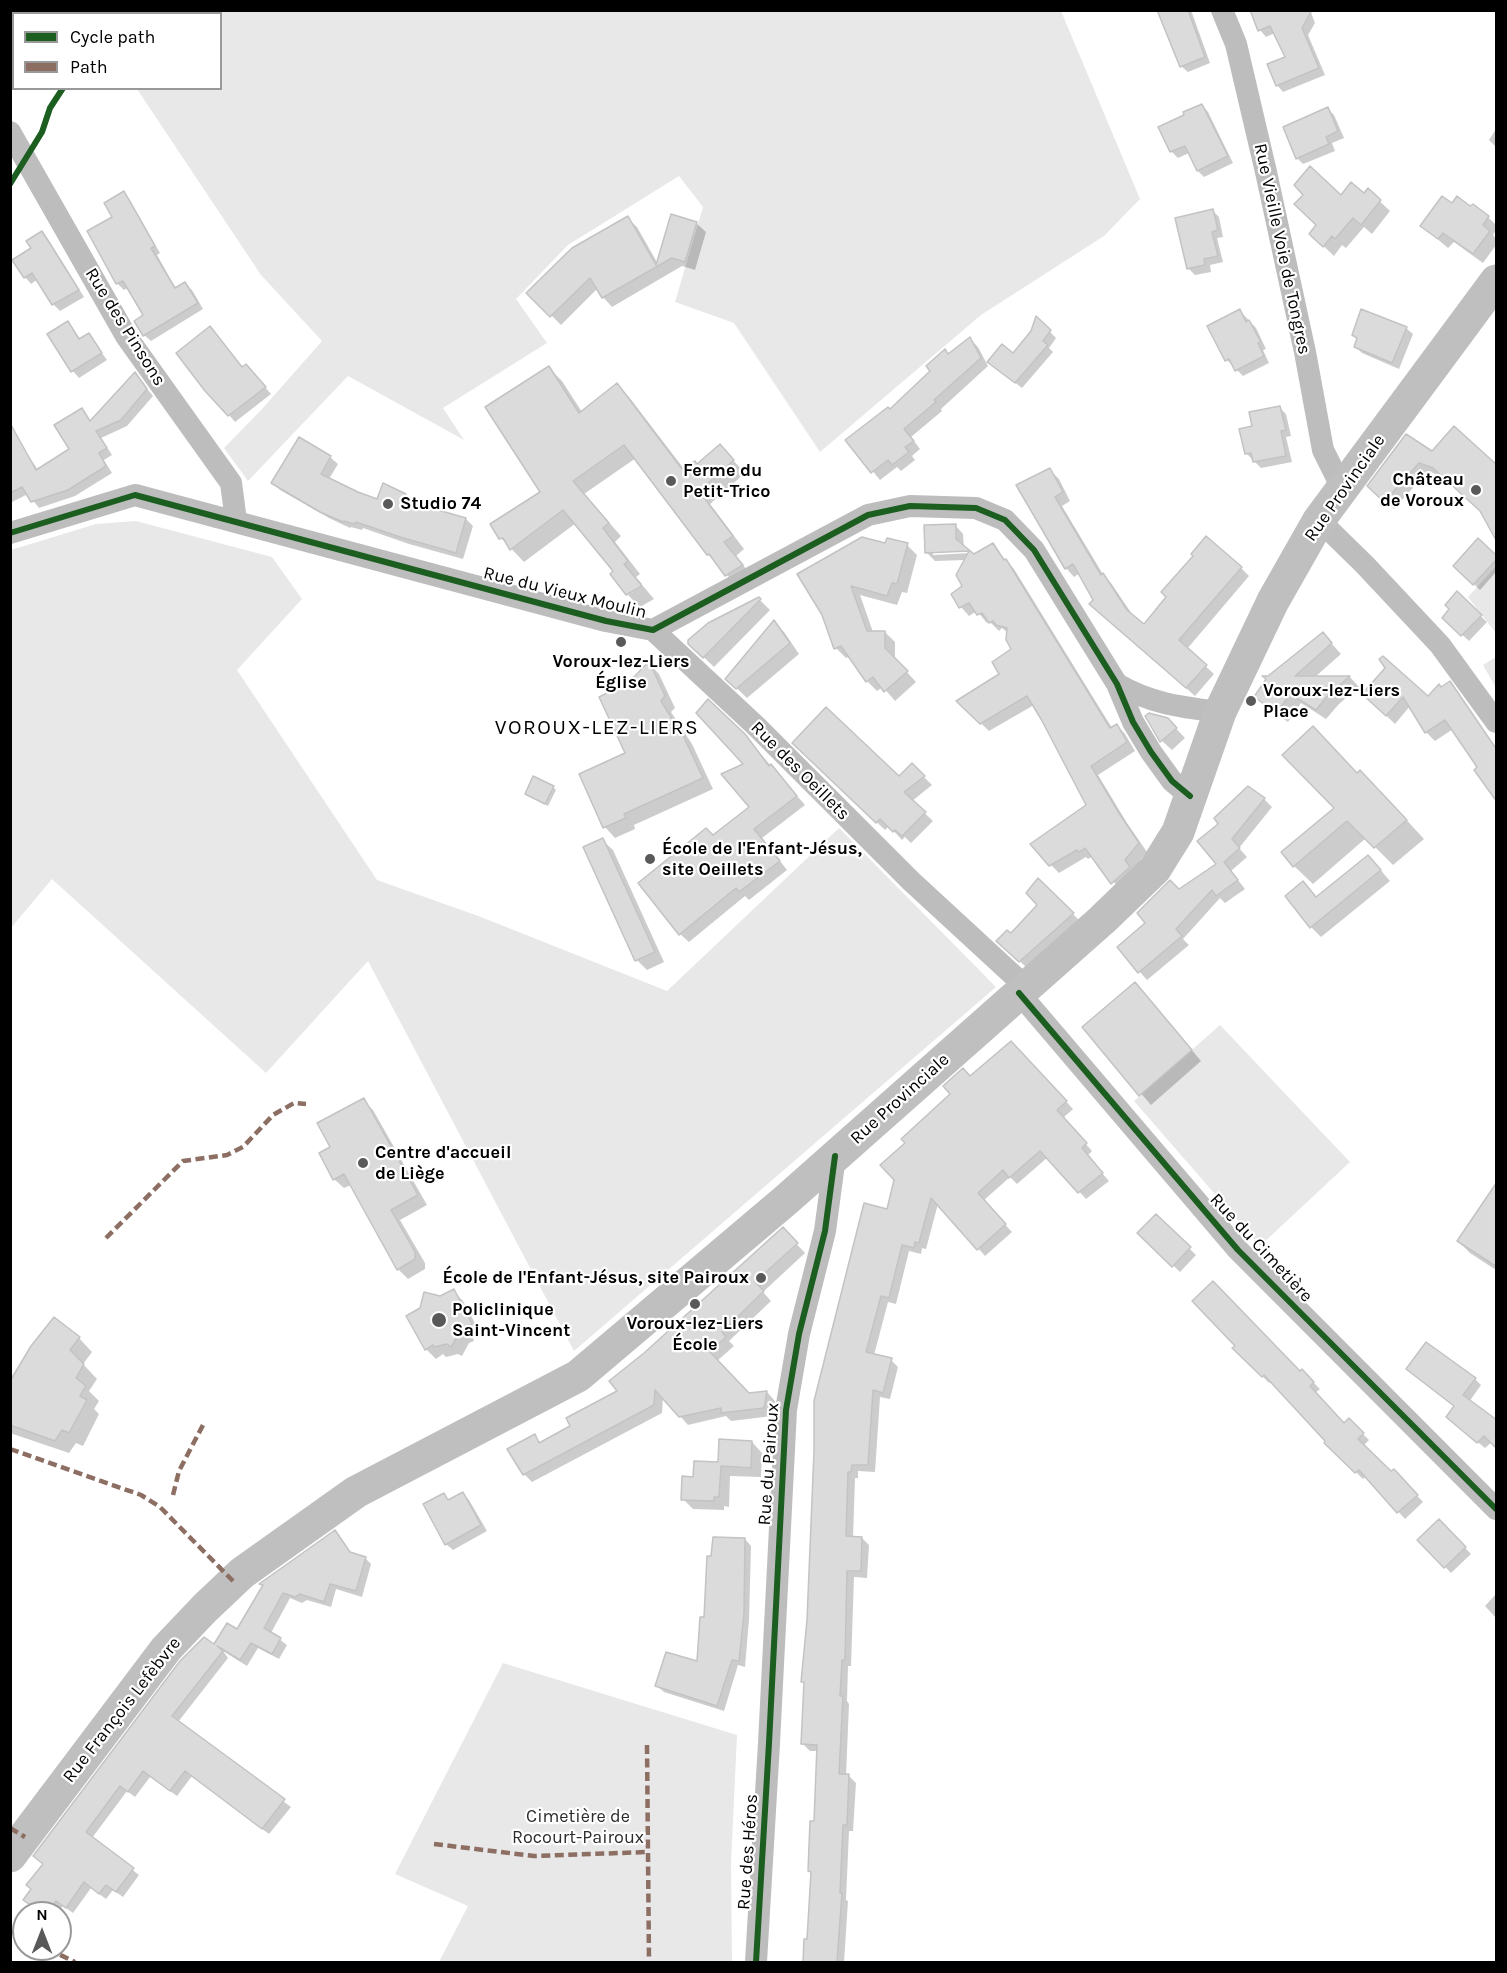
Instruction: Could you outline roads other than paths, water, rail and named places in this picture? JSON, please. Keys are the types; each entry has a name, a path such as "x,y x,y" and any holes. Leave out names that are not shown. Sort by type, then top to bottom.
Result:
{"main road":[{"name":"Rue Provinciale","path":"1220,712 1273,601 1319,520 1497,281"},
{"path":"1190,796 1220,712"},
{"name":"Rue Provinciale","path":"242,1573 356,1492 578,1376 720,1257 1102,920 1155,869 1178,832 1190,796"},
{"name":"Rue François Lefèbvre","path":"10,1856 166,1649 242,1573"}],"street":[{"name":"Rue Vieille Voie de Tongres","path":"1222,10 1236,44 1266,172 1305,352 1323,450 1342,488"},
{"name":"Rue des Pinsons","path":"10,132 126,336 231,483 236,521"},
{"name":"Rue du Vieux Moulin","path":"10,533 135,495 606,621 653,630 868,515 910,506 975,508 1005,520 1034,550 1117,684 1133,722 1151,752 1172,781 1190,796"},
{"path":"1319,520 1440,645 1497,722"},
{"name":"Rue des Oeillets","path":"653,630 772,742 1022,990"},
{"path":"1117,684 1138,696 1157,702 1220,712"},
{"name":"Rue du Cimetière","path":"1022,990 1238,1250 1497,1509"},
{"name":"Rue du Pairoux","path":"769,1743 786,1410 799,1334 825,1231 835,1156"},
{"name":"Rue des Héros","path":"756,1962 769,1743"}],"place":[{"name":"Ferme du Petit-Trico","path":"671,481"},
{"name":"Château de Voroux","path":"1476,490"},
{"name":"Studio 74","path":"388,504"},
{"name":"Voroux-lez-Liers Église","path":"621,642"},
{"name":"Voroux-lez-Liers Place","path":"1251,701"},
{"name":"École de l'Enfant-Jésus, site Oeillets","path":"650,859"},
{"name":"Centre d'accueil de Liège","path":"363,1163"},
{"name":"École de l'Enfant-Jésus, site Pairoux","path":"761,1278"},
{"name":"Voroux-lez-Liers École","path":"695,1304"},
{"name":"Policlinique Saint-Vincent","path":"439,1320"}],"district":[{"name":"VOROUX-LEZ-LIERS","path":"597,728"}],"park label":[{"name":"Cimetière de Rocourt-Pairoux","path":"578,1827"}]}
